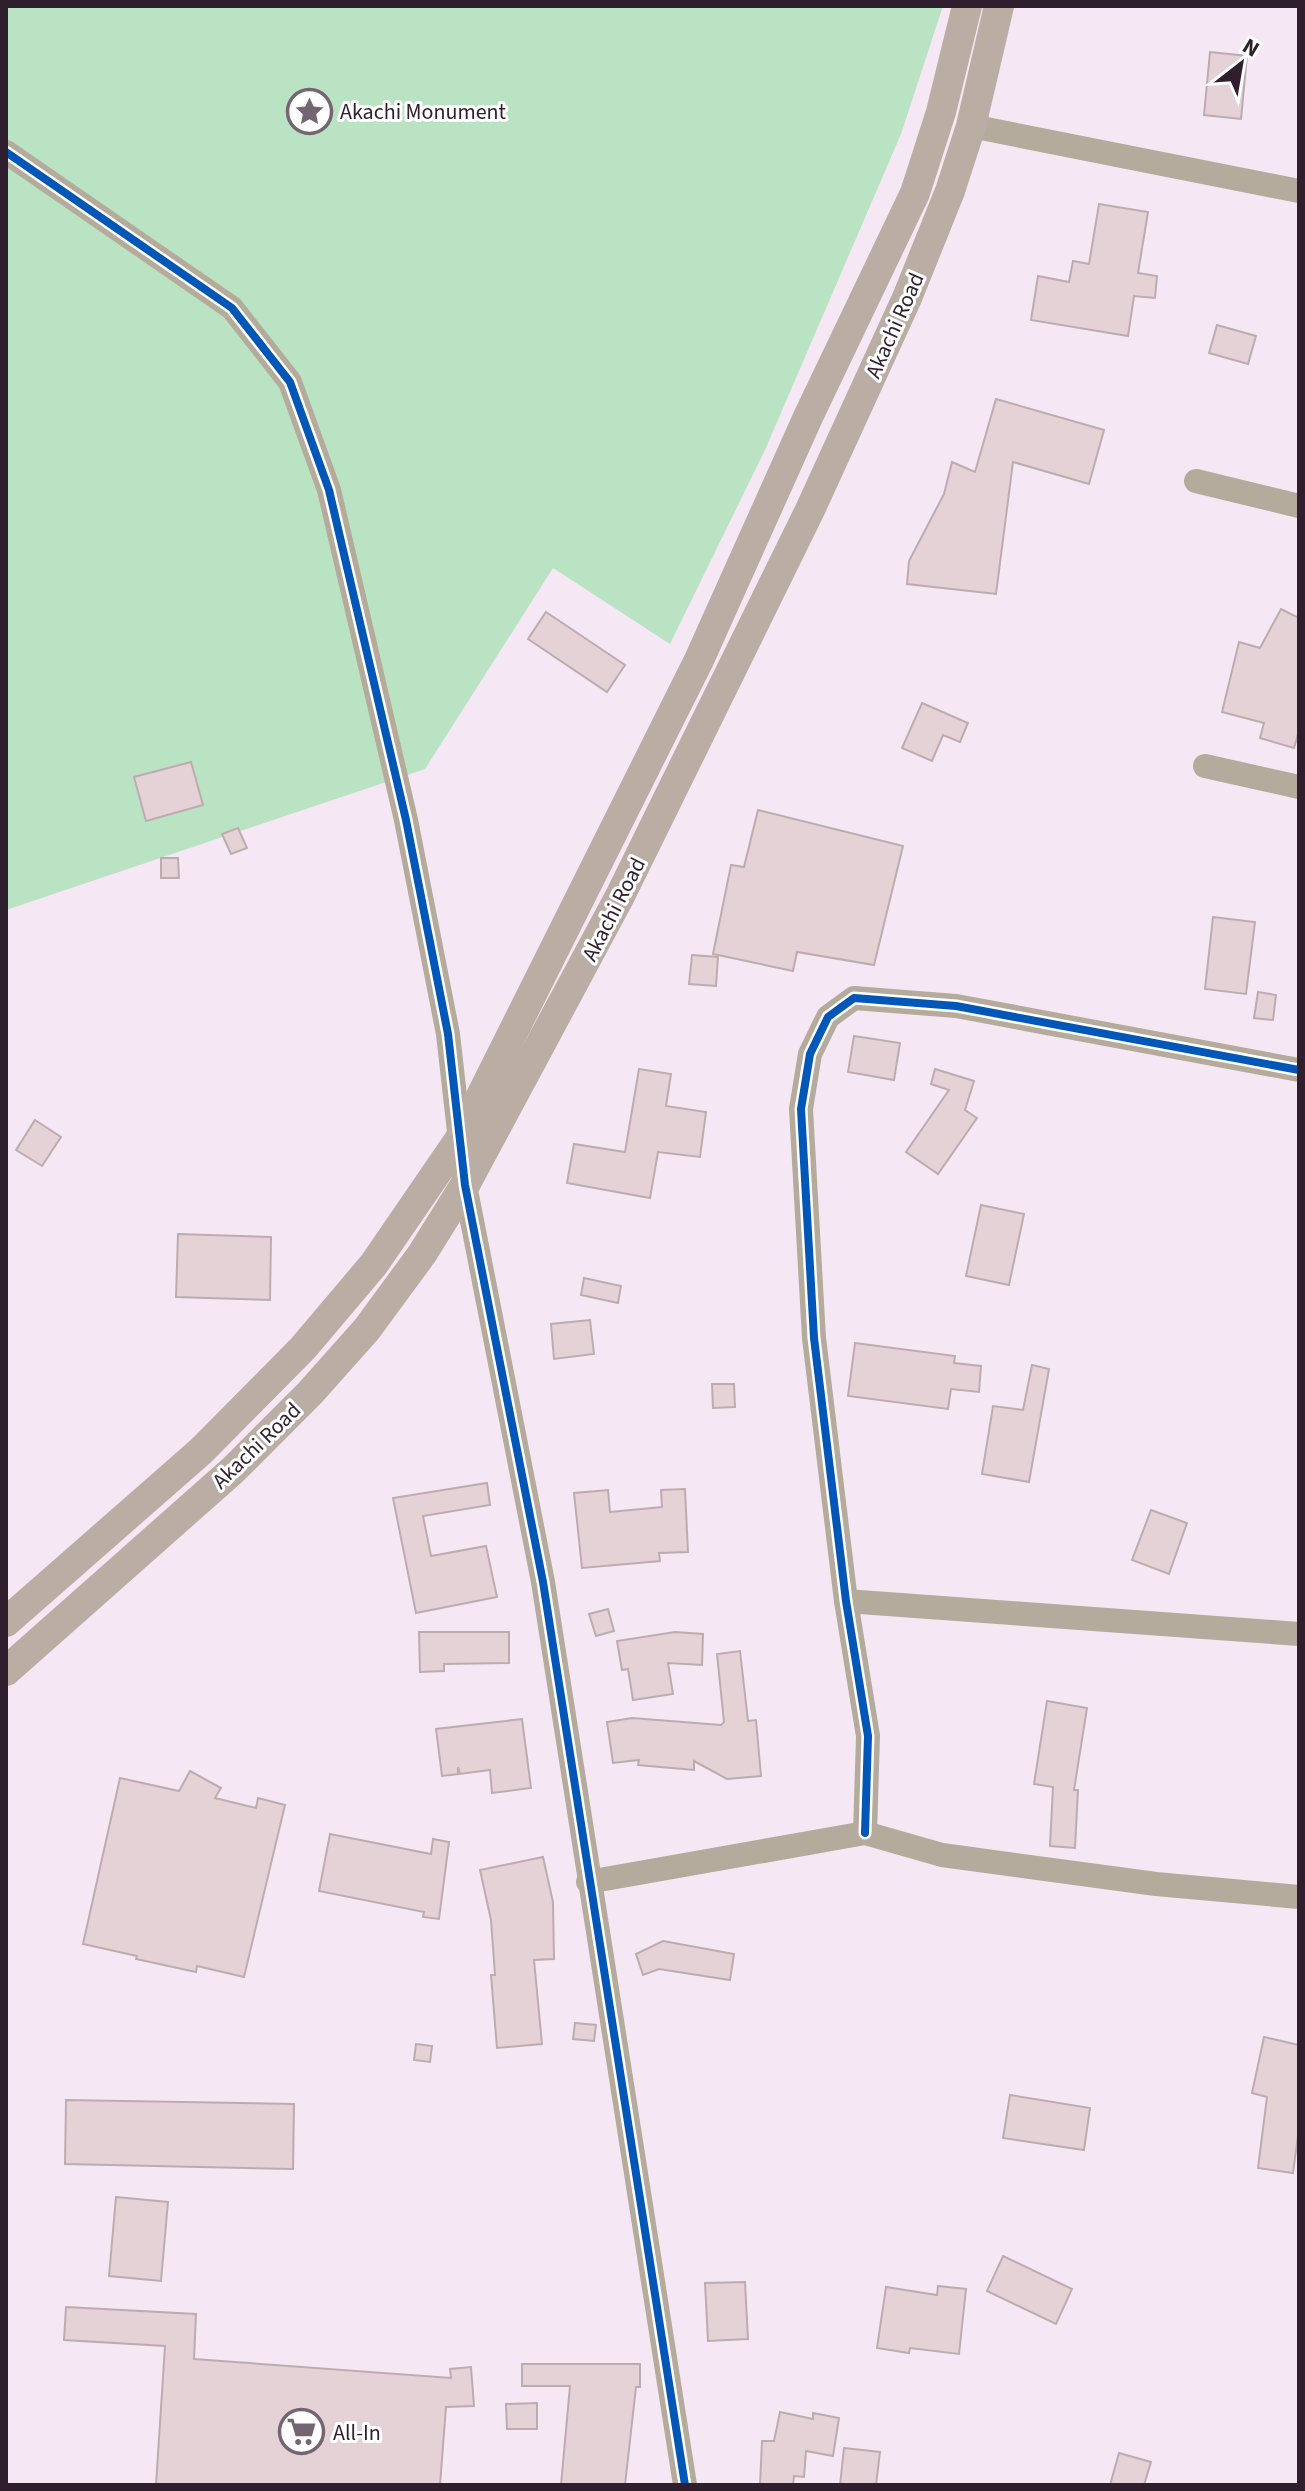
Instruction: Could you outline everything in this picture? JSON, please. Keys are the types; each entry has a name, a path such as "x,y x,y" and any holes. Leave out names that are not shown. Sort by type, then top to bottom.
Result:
{"main road":[{"name":"Akachi Road","path":"6,1622 201,1451 303,1348 374,1264 459,1140 699,660 808,417 915,193 941,112 967,6"},
{"name":"Akachi Road","path":"6,1671 233,1470 310,1393 367,1329 422,1254 465,1185 570,994 809,512 907,298 950,191 971,126 999,6"}],"street":[{"path":"971,126 1299,191"},
{"path":"6,152 232,308 290,382 329,490 406,820 448,1034 465,1185 543,1582 685,2485"},
{"path":"1196,481 1299,506"},
{"path":"1205,766 1299,787"},
{"path":"865,1833 868,1736 846,1601 814,1338 801,1109 810,1054 828,1017 854,998 956,1006 1299,1070"},
{"path":"846,1601 1299,1634"},
{"path":"588,1882 865,1833 942,1855 1156,1884 1299,1897"}],"green space":[{"path":"6,6 943,6 901,134 765,450 670,644 553,568 425,769 6,910"}],"building":[{"path":"1210,52 1247,56 1241,119 1204,115"},
{"path":"1099,204 1148,212 1138,273 1157,276 1155,298 1134,296 1128,336 1031,320 1038,276 1069,282 1073,261 1089,264"},
{"path":"1217,325 1256,336 1248,364 1209,353"},
{"path":"996,399 1104,430 1089,484 1013,462 996,594 907,584 909,561 944,494 952,462 975,472"},
{"path":"1281,609 1299,618 1299,731 1294,748 1260,738 1264,723 1222,712 1239,642 1260,648"},
{"path":"546,612 625,665 607,692 528,639"},
{"path":"922,703 968,723 960,742 943,735 932,761 902,748"},
{"path":"191,762 203,805 146,821 134,777"},
{"path":"758,810 903,846 874,965 797,952 793,971 713,954 731,865 744,867"},
{"path":"238,828 247,848 231,854 222,834"},
{"path":"161,858 178,858 179,878 161,878"},
{"path":"1213,917 1255,922 1246,994 1205,989"},
{"path":"692,955 718,957 716,986 689,984"},
{"path":"1258,992 1276,995 1273,1020 1254,1018"},
{"path":"854,1036 900,1043 894,1080 848,1072"},
{"path":"639,1069 671,1074 666,1106 706,1112 700,1157 658,1152 650,1198 567,1183 574,1144 625,1152"},
{"path":"935,1069 974,1081 965,1110 977,1118 938,1174 906,1152 949,1090 931,1084"},
{"path":"35,1120 61,1137 42,1166 16,1150"},
{"path":"981,1205 1024,1214 1009,1285 966,1276"},
{"path":"178,1234 271,1237 270,1300 176,1297"},
{"path":"584,1278 621,1286 618,1303 581,1295"},
{"path":"590,1320 594,1354 554,1359 551,1324"},
{"path":"855,1343 955,1356 954,1363 981,1366 979,1392 951,1389 948,1409 848,1396"},
{"path":"1032,1365 1049,1369 1029,1482 982,1474 993,1406 1023,1410"},
{"path":"712,1384 734,1384 735,1407 713,1408"},
{"path":"487,1483 490,1505 423,1516 431,1556 486,1546 497,1597 416,1613 393,1498"},
{"path":"685,1489 688,1552 659,1553 660,1561 582,1568 574,1493 608,1490 610,1512 662,1507 661,1490"},
{"path":"1151,1510 1187,1523 1169,1574 1132,1560"},
{"path":"608,1609 614,1631 596,1636 589,1614"},
{"path":"419,1632 509,1632 509,1663 444,1664 444,1671 420,1672"},
{"path":"675,1632 703,1634 702,1665 668,1663 673,1694 633,1700 628,1669 622,1670 617,1641"},
{"path":"740,1651 748,1721 756,1720 761,1776 727,1779 694,1761 694,1770 638,1765 639,1760 613,1763 607,1722 632,1718 721,1725 724,1722 717,1654"},
{"path":"1047,1701 1087,1708 1074,1790 1078,1790 1075,1848 1050,1846 1053,1787 1034,1784"},
{"path":"522,1719 531,1788 492,1793 490,1770 460,1774 458,1767 458,1774 442,1776 436,1729"},
{"path":"190,1771 221,1788 215,1798 256,1808 258,1798 285,1805 244,1977 197,1966 196,1972 83,1944 120,1778 179,1791"},
{"path":"330,1834 431,1854 433,1839 449,1842 439,1919 423,1917 424,1912 319,1891"},
{"path":"543,1857 553,1902 554,1959 534,1960 542,2044 497,2048 491,1975 495,1975 491,1920 480,1870"},
{"path":"663,1941 734,1954 730,1980 659,1969 643,1975 636,1954"},
{"path":"575,2023 596,2025 594,2041 573,2039"},
{"path":"1264,2037 1299,2045 1299,2128 1293,2173 1258,2168 1267,2097 1252,2093"},
{"path":"416,2044 432,2046 430,2062 414,2060"},
{"path":"1010,2095 1090,2108 1084,2150 1003,2138"},
{"path":"66,2100 294,2104 293,2169 65,2164"},
{"path":"116,2197 168,2202 161,2281 109,2276"},
{"path":"1003,2256 1072,2289 1056,2324 987,2291"},
{"path":"745,2282 748,2339 708,2341 705,2283"},
{"path":"938,2286 966,2289 959,2354 910,2348 909,2353 877,2348 886,2287 937,2295"},
{"name":"All-In","path":"66,2307 196,2314 194,2359 451,2378 450,2369 471,2367 474,2406 446,2407 440,2485 156,2485 165,2346 64,2340"},
{"path":"522,2364 640,2364 640,2387 636,2387 625,2485 561,2485 570,2386 522,2386"},
{"path":"537,2403 537,2429 507,2429 506,2404"},
{"path":"780,2412 813,2419 813,2413 839,2418 833,2456 806,2451 804,2477 794,2476 793,2485 760,2485 762,2441 774,2441"},
{"path":"844,2448 880,2452 876,2485 840,2485"},
{"path":"1119,2453 1151,2462 1144,2485 1110,2485"}],"cycle path":[{"path":"6,152 232,308 290,382 329,490 406,820 448,1034 465,1185 543,1582 685,2485"},
{"path":"865,1833 868,1736 846,1601 814,1338 801,1109 810,1054 828,1017 854,998 956,1006 1299,1070"}],"place":[{"name":"Akachi Monument","path":"309,111"},
{"name":"All-In","path":"302,2432"}]}
